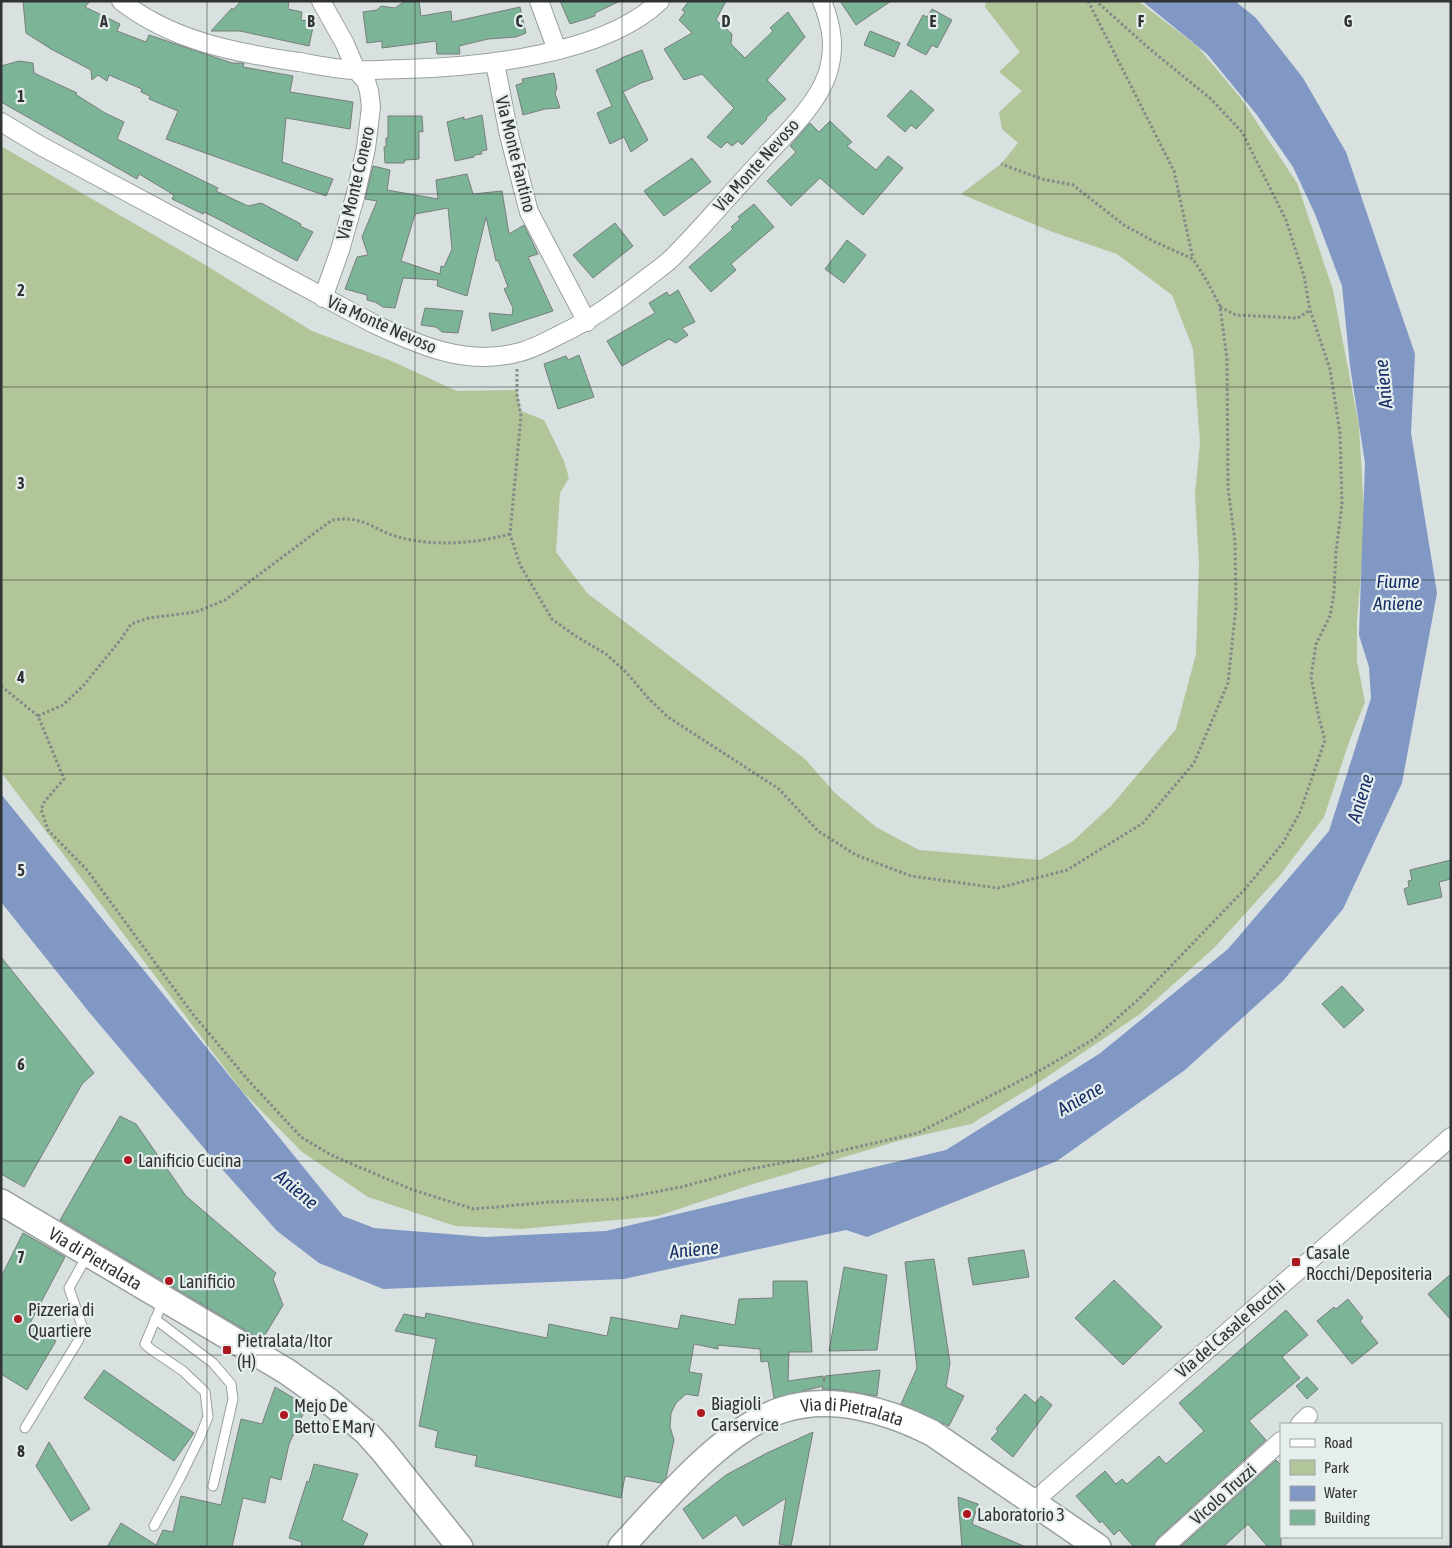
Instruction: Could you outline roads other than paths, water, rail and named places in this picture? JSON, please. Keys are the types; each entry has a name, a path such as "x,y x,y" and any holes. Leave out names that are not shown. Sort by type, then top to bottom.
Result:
{"street":[{"path":"122,1 151,22 185,37 205,43 263,57 356,70 436,68 495,63 557,50 600,36 620,27 644,14 660,1"},
{"name":"Via Monte Conero","path":"321,1 345,44 356,70 366,81 371,101 366,148 356,197 323,298"},
{"path":"539,1 557,50"},
{"name":"Via Monte Nevoso","path":"1,122 323,298 398,335 434,349 472,356 501,356 517,353 542,344 587,322 672,258 811,103 826,76 832,49 831,28 822,1"},
{"name":"Via Monte Fantino","path":"495,63 509,135 529,212 587,322"},
{"name":"Via del Casale Rocchi","path":"1033,1502 1451,1137"},
{"name":"Via di Pietralata","path":"1,1202 88,1254 160,1308 286,1372 330,1402 356,1422 383,1451 460,1547"},
{"name":"Via di Pietralata","path":"621,1547 697,1468 732,1437 780,1410 824,1404 857,1407 910,1422 950,1444 1098,1547"},
{"name":"Vicolo Truzzi","path":"1164,1547 1280,1442"}],"lane":[{"path":"25,1428 78,1341 83,1329 69,1288 88,1254"},
{"path":"154,1526 200,1439 208,1417 205,1392 183,1371 146,1344 160,1308 231,1384 233,1398 213,1486"}],"water":[{"name":"Fiume Aniene","path":"1142,1 1235,1 1256,18 1303,78 1346,152 1415,354 1411,433 1437,593 1402,783 1343,909 1283,981 1185,1070 1057,1161 867,1237 846,1230 624,1279 383,1289 319,1263 277,1231 214,1160 89,1012 1,902 1,794 343,1216 374,1228 485,1237 606,1231 946,1150 1099,1054 1228,949 1329,831 1371,698 1369,667 1359,635 1365,463 1350,366 1342,286 1315,214 1293,167 1257,115 1207,54"}],"place":[{"name":"Lanificio Cucina","path":"128,1160"},
{"name":"Casale Rocchi/Depositeria","path":"1296,1262"},
{"name":"Lanificio","path":"169,1281"},
{"name":"Pizzeria di Quartiere","path":"18,1319"},
{"name":"Pietralata/Itor (H)","path":"227,1350"},
{"name":"Biagioli Carservice","path":"701,1413"},
{"name":"Mejo De Betto E Mary","path":"284,1415"},
{"name":"Laboratorio 3","path":"967,1514"}],"water label":[{"name":"Aniene","path":"1383,384"},
{"name":"Aniene","path":"1360,798"},
{"name":"Aniene","path":"1080,1098"},
{"name":"Aniene","path":"297,1189"},
{"name":"Aniene","path":"694,1249"}]}
